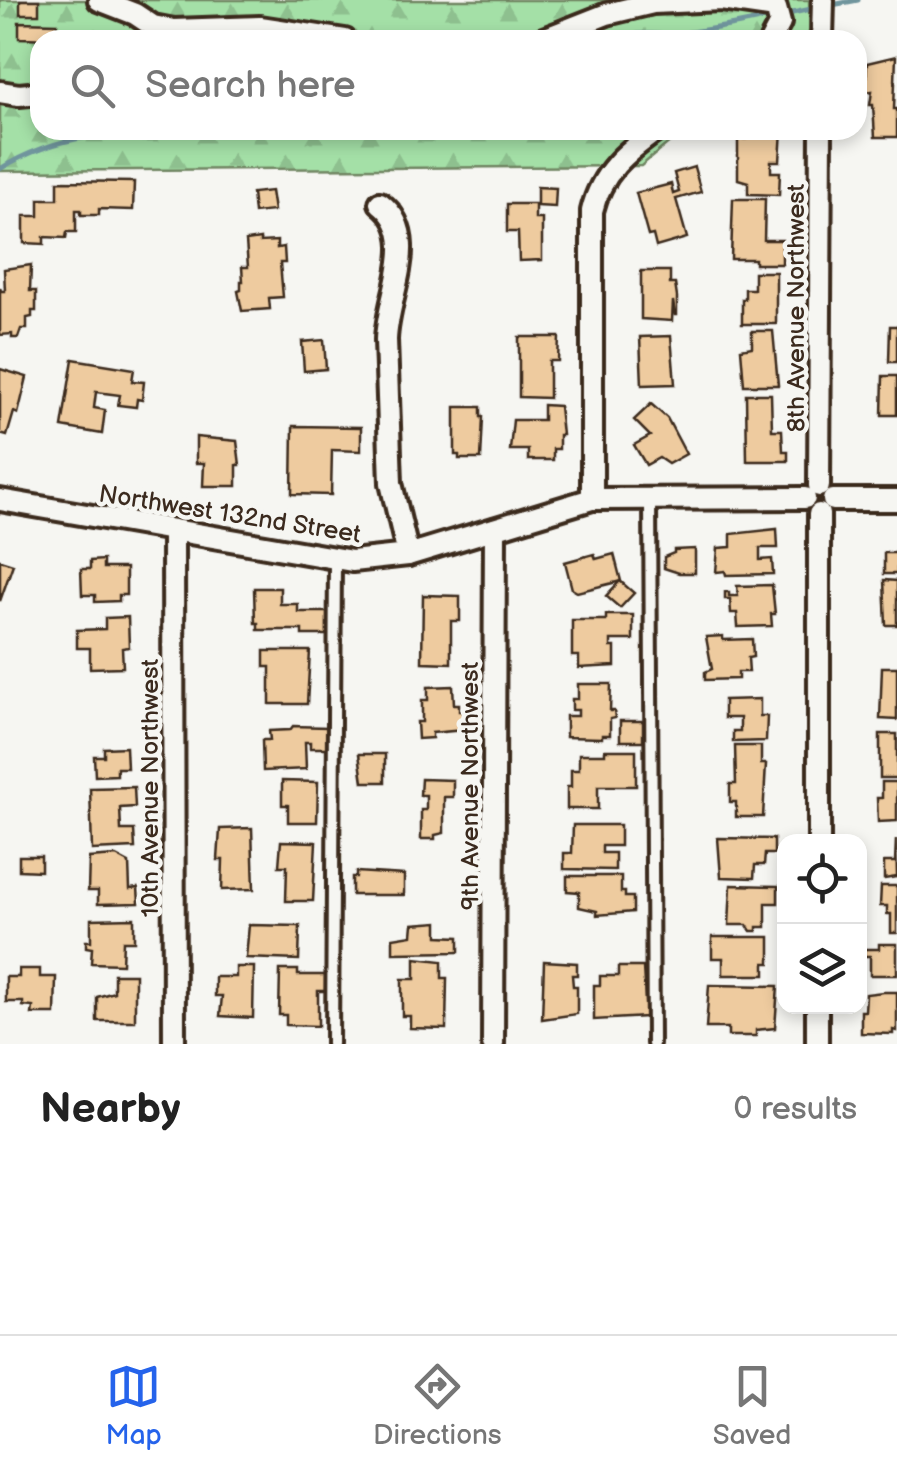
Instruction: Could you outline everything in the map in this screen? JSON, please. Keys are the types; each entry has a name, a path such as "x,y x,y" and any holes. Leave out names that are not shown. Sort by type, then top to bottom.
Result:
{"street":[{"path":"99,0 135,14 153,26 174,30 260,27 280,30"},
{"path":"566,30 653,2 721,0 776,24"},
{"path":"822,30 823,0"},
{"path":"0,92 30,94"},
{"path":"592,500 592,211 596,194 615,164 644,140"},
{"name":"8th Avenue Northwest","path":"819,834 821,140"},
{"path":"380,203 393,213 402,230 402,252 386,340 391,483 408,555"},
{"name":"Northwest 132nd Street","path":"0,500 335,560 372,560 408,555 592,500 650,497 897,500"},
{"name":"9th Avenue Northwest","path":"493,1044 495,529"},
{"name":"10th Avenue Northwest","path":"174,531 174,1044"},
{"path":"817,1044 818,1014"}],"lane":[{"path":"650,497 653,1044"},
{"path":"332,1044 335,560"}],"green space":[{"path":"0,0 809,0 810,30 30,30 30,140 672,140 641,166 0,171"}],"building":[{"path":"20,0 39,0 39,14 20,14"},
{"path":"19,22 57,23 57,30 30,30 30,38 19,38"},
{"path":"896,56 897,137 875,137 872,91 867,92 867,63"},
{"path":"738,140 781,140 780,161 771,161 771,172 780,172 779,195 748,194 748,182 738,179"},
{"path":"694,167 701,192 676,199 687,238 656,247 653,235 648,236 636,193 671,184 673,194 679,192 674,173"},
{"path":"58,181 134,182 133,210 99,209 99,215 81,215 81,210 76,210 76,232 67,232 66,238 44,237 44,244 24,243 24,216 39,216 39,199 58,199"},
{"path":"537,187 556,188 555,207 537,206"},
{"path":"271,191 274,211 254,213 252,193"},
{"path":"733,199 765,199 764,240 782,240 782,264 731,259"},
{"path":"507,204 535,204 535,219 542,219 542,260 519,261 518,232 507,232"},
{"path":"246,241 277,241 277,248 284,247 285,263 280,263 283,297 269,298 270,309 242,311 238,291 243,281 242,267 248,267"},
{"path":"31,265 30,291 36,291 36,311 27,318 27,329 21,329 18,338 0,335 4,269"},
{"path":"641,271 670,271 670,284 675,284 677,297 677,315 673,301 672,321 641,319"},
{"path":"754,272 776,272 776,324 742,324 742,299 745,289 754,289"},
{"path":"890,326 897,326 897,362 889,362"},
{"path":"752,331 773,331 778,385 744,385 741,349 752,347"},
{"path":"671,336 675,384 642,385 640,337"},
{"path":"519,337 559,337 558,361 549,361 549,398 519,397"},
{"path":"324,340 326,369 304,371 302,342"},
{"path":"73,359 134,369 132,381 144,382 142,400 137,399 136,407 118,405 120,395 96,392 94,408 105,410 102,434 62,427"},
{"path":"0,369 27,377 18,414 14,412 7,436 0,434"},
{"path":"883,376 897,376 897,415 882,415"},
{"path":"746,394 771,394 772,430 782,430 783,451 788,451 788,461 747,461"},
{"path":"651,404 667,418 686,454 668,464 659,458 646,465 634,445 650,436 634,420"},
{"path":"543,405 559,406 559,449 553,449 553,460 528,460 528,450 510,450 513,420 543,420"},
{"path":"455,407 481,407 481,459 459,459 455,455"},
{"path":"293,426 361,427 361,451 332,450 331,495 292,494"},
{"path":"196,437 237,441 237,486 203,486 204,463 196,463"},
{"path":"777,529 778,548 760,548 760,560 772,559 773,574 716,572 718,548 731,547 731,534"},
{"path":"695,549 695,573 664,568 664,557 674,550"},
{"path":"884,553 897,553 897,574 884,574"},
{"path":"594,554 596,559 614,554 621,581 577,592 572,589 565,562"},
{"path":"0,560 13,564 0,601"},
{"path":"103,560 103,568 126,568 126,595 119,595 119,601 95,602 95,595 82,595 81,569 90,569 90,561"},
{"path":"884,580 897,581 897,625 886,625"},
{"path":"620,581 634,593 620,608 606,596"},
{"path":"772,585 772,626 738,627 737,613 731,613 725,592 738,596 737,586"},
{"path":"254,588 280,588 280,604 298,604 298,612 328,612 328,635 302,635 302,630 258,630"},
{"path":"423,595 460,596 460,621 451,621 451,663 422,662"},
{"path":"606,615 633,615 633,640 611,640 615,666 579,668 579,656 572,656 572,620 606,620"},
{"path":"128,617 129,647 122,648 123,667 90,668 90,648 77,648 77,630 105,629 105,618"},
{"path":"723,636 723,640 752,639 749,672 738,672 738,679 705,680 705,672 712,669 706,637"},
{"path":"264,651 310,651 307,704 270,704 270,667 264,667"},
{"path":"882,667 897,667 897,720 880,719"},
{"path":"578,684 611,684 610,711 614,711 615,718 610,719 610,735 566,737 566,716 578,716 578,710 572,710 572,699 578,699"},
{"path":"453,686 454,704 459,704 459,711 463,711 463,730 432,733 432,738 418,739 417,722 422,722 422,700 428,700 428,687"},
{"path":"760,699 760,716 767,716 766,741 733,742 733,731 740,731 740,718 724,718 724,700"},
{"path":"620,721 643,721 643,741 620,741"},
{"path":"293,726 327,727 328,748 310,748 310,742 305,742 306,769 263,771 262,740 270,740 269,731 290,730"},
{"path":"880,734 897,734 897,778 880,778"},
{"path":"735,746 761,746 761,764 766,764 763,817 736,817 736,802 730,802 730,784 736,784"},
{"path":"126,747 127,768 117,768 117,775 95,776 94,756 104,756 104,748"},
{"path":"605,750 636,750 636,786 598,786 598,809 567,809 567,787 571,787 571,770 579,770 579,754 605,754"},
{"path":"359,754 385,754 385,782 363,782"},
{"path":"421,779 453,780 453,797 444,797 444,833 435,835 435,839 421,839 421,810 426,810 426,795 420,795"},
{"path":"282,781 318,782 317,822 288,822 288,805 282,805"},
{"path":"882,782 897,782 897,821 878,822 877,798 882,798"},
{"path":"134,787 135,807 120,808 121,830 134,830 135,848 92,850 90,788"},
{"path":"573,825 620,825 620,846 602,846 602,853 615,853 615,870 564,869 564,853 572,853"},
{"path":"252,828 254,889 222,890 223,860 218,860 220,829"},
{"path":"718,838 774,839 774,854 765,854 764,865 755,865 754,878 721,877"},
{"path":"896,839 897,877 884,879 884,862 895,862"},
{"path":"281,841 316,842 313,901 286,901 287,866 279,866"},
{"path":"19,856 41,856 41,871 19,870"},
{"path":"116,856 129,863 130,889 138,888 139,903 98,904 98,891 88,891 89,858"},
{"path":"356,872 404,875 404,895 352,895 352,877 356,877"},
{"path":"567,876 621,876 621,892 625,892 625,897 633,897 633,912 597,915 597,911 579,907 579,892 567,891"},
{"path":"731,885 777,886 777,903 766,903 766,927 751,931 747,925 729,925"},
{"path":"881,886 897,886 897,933 891,933 887,906 880,906"},
{"path":"134,918 134,941 123,941 122,964 91,963 92,948 86,947 86,941 91,941 91,919"},
{"path":"438,922 438,936 459,937 459,952 393,953 393,938 412,935 413,924"},
{"path":"249,925 300,926 299,960 246,958"},
{"path":"712,937 770,937 770,963 765,963 765,975 723,975 723,958 712,958"},
{"path":"879,944 897,944 897,975 870,975 867,949 879,949"},
{"path":"415,958 442,961 442,978 447,978 446,1029 410,1028 410,1016 402,1016 402,979 415,979"},
{"path":"544,961 577,963 577,975 572,975 573,986 577,986 577,1014 542,1019"},
{"path":"236,967 254,967 253,1018 220,1016 222,996 215,996 215,977 236,977"},
{"path":"618,967 643,967 646,1017 594,1020 594,985 600,985 600,976 618,976"},
{"path":"19,969 40,969 40,977 56,977 55,1014 32,1014 33,1007 23,1006 23,1002 6,1002 6,977 19,977"},
{"path":"280,970 298,970 298,975 326,975 326,991 318,991 318,1026 286,1025 286,1015 279,1015"},
{"path":"114,974 135,974 135,1021 97,1021 97,997 114,992"},
{"path":"709,985 777,986 775,1028 756,1030 756,1036 728,1036 728,1028 706,1028"},
{"path":"897,992 897,1031 893,1030 893,1034 861,1033 861,1014 867,1014 867,994"}],"waterway":[{"path":"827,6 858,0"},
{"path":"783,15 816,8"},
{"path":"701,30 772,17"},
{"path":"0,169 31,153 71,140"}]}
